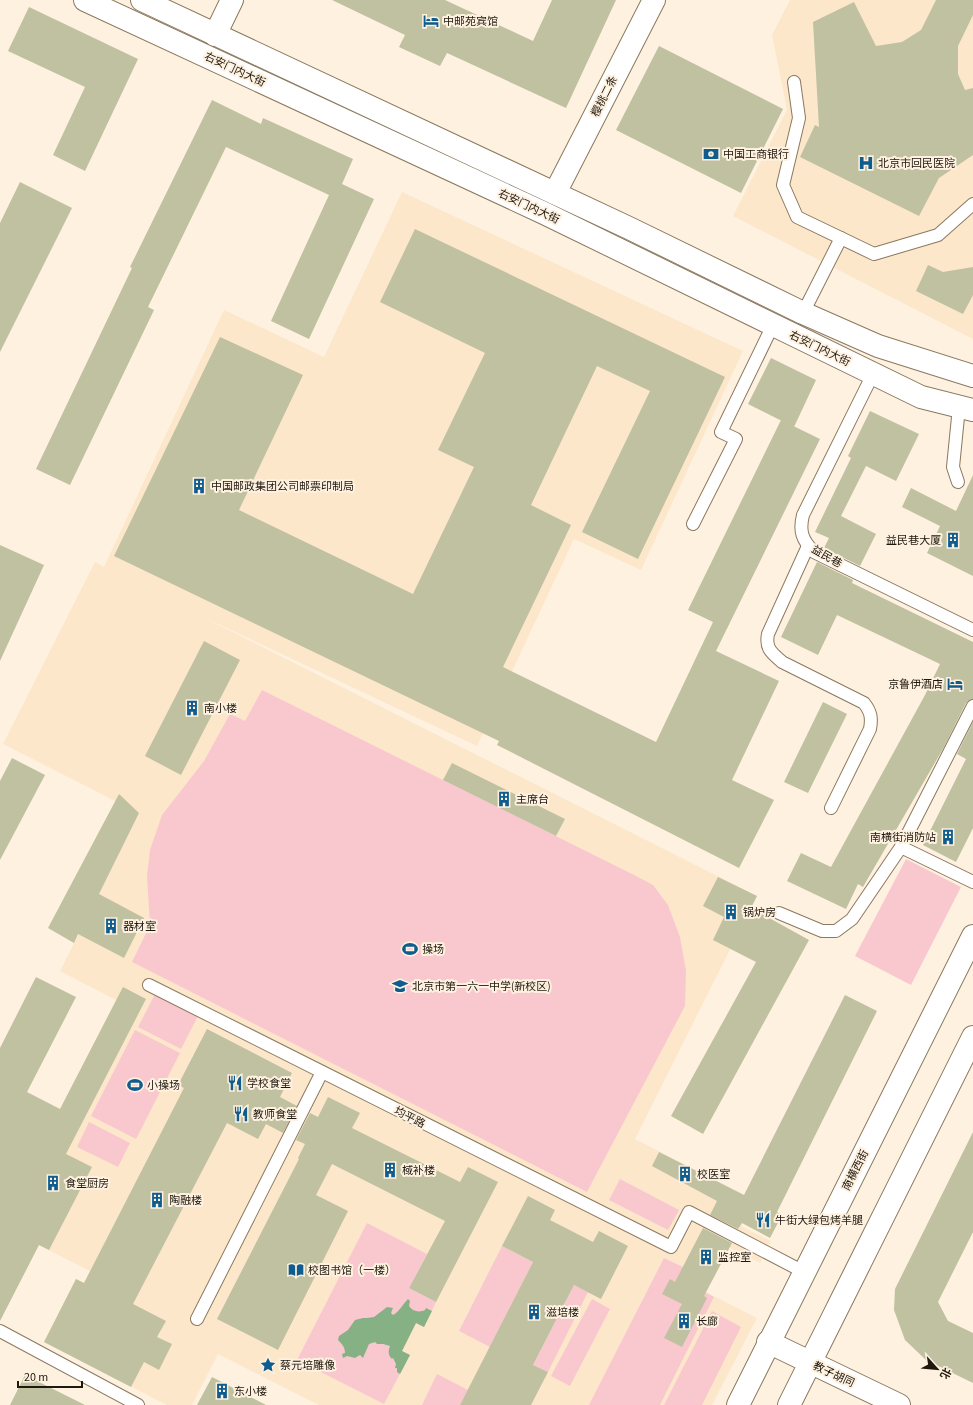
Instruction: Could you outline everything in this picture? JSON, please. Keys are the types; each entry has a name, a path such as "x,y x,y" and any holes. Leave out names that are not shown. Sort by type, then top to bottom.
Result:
{"main road":[{"name":"右安门内大街","path":"85,0 544,213 921,397 966,408"},
{"name":"右安门内大街","path":"142,0 555,193 803,313 878,346 973,376"},
{"path":"206,56 232,0"},
{"name":"樱桃二条","path":"544,213 654,0"},
{"name":"南横西街","path":"738,1405 768,1342 973,936"},
{"path":"789,1405 970,1050"},
{"name":"教子胡同","path":"768,1342 899,1405"}],"lane":[{"path":"794,82 799,118 783,185 797,217 874,254 938,235 973,204"},
{"path":"803,313 841,238"},
{"path":"693,524 736,439 721,432 773,325"},
{"name":"益民巷","path":"873,374 803,515 800,526 802,536 814,552 973,630"},
{"path":"958,482 953,467 966,408"},
{"path":"808,546 768,634 766,642 770,652 782,662 864,703 869,709 872,719 870,729 831,808"},
{"path":"778,913 822,932 836,931 852,919 901,847 973,706"},
{"path":"901,847 973,882"},
{"name":"均平路","path":"149,985 671,1247 689,1212 804,1272"},
{"path":"197,1319 322,1072"},
{"path":"0,1331 138,1405"}],"shaded area":[{"name":"北京市回民医院","path":"790,0 973,0 973,339 733,216 787,110 772,35"},
{"name":"北京市第一六一中学(新校区)","path":"402,192 743,351 641,570 574,539 477,746 199,615 757,896 635,1139 754,1200 741,1226 771,1241 760,1263 729,1247 706,1292 757,1318 712,1405 319,1405 218,1354 192,1405 167,1405 44,1342 76,1279 84,1283 90,1271 1,1226 116,1000 60,971 139,813 3,744 95,562 104,567 224,310 324,357"},
{"name":"操场","path":"262,690 653,885 668,905 680,937 686,971 685,1006 587,1192 132,962 150,925 147,876 150,850 162,815 204,761 230,714 245,721"},
{"path":"906,859 961,887 911,985 855,956"},
{"path":"155,994 198,1016 181,1049 138,1027"},
{"name":"小操场","path":"135,1030 180,1053 136,1139 91,1116"},
{"path":"89,1122 130,1143 118,1167 77,1147"},
{"path":"620,1179 679,1210 668,1230 609,1200"},
{"path":"367,1223 427,1254 409,1288 436,1302 424,1327 416,1323 402,1351 410,1355 384,1404 297,1360"},
{"path":"502,1246 533,1262 490,1347 459,1331"},
{"path":"664,1258 683,1267 678,1278 714,1297 660,1405 589,1405"},
{"path":"574,1285 588,1292 548,1372 533,1365"},
{"path":"408,1299 410,1301 410,1308 414,1310 420,1311 425,1310 426,1308 432,1311 424,1327 416,1323 402,1351 410,1355 400,1374 397,1372 397,1368 395,1368 396,1364 389,1354 390,1346 383,1344 377,1344 375,1342 369,1344 363,1358 360,1355 355,1358 347,1356 343,1358 342,1354 345,1353 345,1351 338,1340 339,1336 348,1330 355,1320 374,1317 387,1307 393,1308 391,1313 393,1315"},
{"path":"592,1299 610,1309 570,1386 551,1376"},
{"path":"712,1311 741,1327 702,1405 664,1405"},
{"path":"437,1374 468,1390 460,1405 422,1405"}],"building":[{"path":"332,0 445,0 533,41 552,0 616,0 566,108 447,53 440,66 399,47 405,35"},
{"path":"936,0 973,0 973,15 958,46 958,74 965,90 973,88 973,155 939,178 919,216 800,157 815,125 819,127 813,22 854,2 876,46 902,42 921,30"},
{"path":"29,7 138,59 85,171 53,155 85,87 8,51"},
{"path":"659,46 783,109 741,193 616,130"},
{"path":"212,100 261,124 263,118 353,159 342,184 374,199 309,339 271,321 329,195 226,147 148,307 154,310 70,485 36,469 132,268 130,267"},
{"path":"20,182 72,208 0,352 0,223"},
{"name":"中国邮政集团公司邮票印制局","path":"415,229 725,377 638,559 582,532 650,391 597,366 531,505 571,525 503,667 656,742 713,622 688,610 781,420 820,439 716,651 779,681 732,780 774,800 739,868 497,745 499,741 114,556 220,337 303,375 239,510 413,594 474,467 438,450 485,353 380,302"},
{"path":"928,265 943,272 973,267 973,295 963,314 916,291"},
{"path":"771,358 816,380 794,427 748,404"},
{"path":"870,411 919,434 896,481 866,466 841,516 876,534 860,566 824,548 829,538 815,532 851,458 848,456"},
{"name":"益民巷大厦","path":"973,475 973,576 927,553 940,526 902,507 911,488 956,511"},
{"path":"0,545 44,565 0,661"},
{"path":"817,562 853,580 852,583 973,642 973,699 966,703 944,747 863,887 858,884 846,909 787,881 801,853 831,867 925,695 940,664 837,615 818,655 781,637"},
{"name":"南小楼","path":"204,641 240,660 181,775 145,756"},
{"path":"823,702 847,714 808,793 784,782"},
{"name":"南横街消防站","path":"973,722 973,828 956,862 923,845 966,759 957,754"},
{"path":"12,758 45,775 0,860 0,781"},
{"name":"主席台","path":"452,763 565,819 556,836 443,780"},
{"path":"119,794 139,813 99,894 144,918 124,958 78,934 74,943 48,928"},
{"path":"718,877 757,896 751,908 809,940 703,1134 671,1116 756,962 713,940 724,917 703,906"},
{"path":"36,977 76,997 27,1092 60,1109 123,987 146,999 66,1154 92,1167 49,1250 39,1245 0,1321 0,1048"},
{"path":"845,995 877,1011 777,1212 782,1215 770,1238 742,1223 738,1229 710,1215 717,1201 652,1166 659,1152 744,1195"},
{"name":"陶融楼","path":"207,1029 292,1073 280,1097 297,1106 283,1133 266,1124 258,1139 227,1123 133,1304 166,1321 157,1337 172,1344 159,1370 144,1362 131,1387 44,1342 76,1279 84,1283 184,1088 178,1085"},
{"path":"328,1097 360,1113 352,1128 460,1182 468,1167 498,1182 436,1302 409,1288 445,1221 332,1164 316,1195 348,1211 278,1350 217,1319 299,1159 298,1158 305,1144 296,1140 310,1113 318,1117"},
{"path":"973,1132 973,1232 938,1302 948,1321 973,1333 973,1383 926,1360 905,1340 894,1310 895,1289"},
{"name":"滋培楼","path":"528,1196 555,1210 550,1220 593,1242 599,1231 628,1246 601,1299 574,1285 533,1365 548,1372 531,1405 460,1405 533,1262 502,1246"},
{"path":"703,1228 732,1243 704,1296 707,1298 682,1347 664,1338 682,1304 662,1294 670,1279 675,1282"},
{"path":"25,1375 85,1405 10,1405"},
{"name":"东小楼","path":"212,1377 266,1405 197,1405"}],"place":[{"name":"中邮苑宾馆","path":"431,21"},
{"name":"中国工商银行","path":"711,154"},
{"name":"北京市回民医院","path":"866,163"},
{"name":"中国邮政集团公司邮票印制局","path":"199,486"},
{"name":"益民巷大厦","path":"953,540"},
{"name":"京鲁伊酒店","path":"955,684"},
{"name":"南小楼","path":"192,708"},
{"name":"主席台","path":"504,799"},
{"name":"南横街消防站","path":"948,837"},
{"name":"锅炉房","path":"731,912"},
{"name":"器材室","path":"111,926"},
{"name":"操场","path":"410,949"},
{"name":"北京市第一六一中学(新校区)","path":"400,986"},
{"name":"学校食堂","path":"235,1083"},
{"name":"小操场","path":"135,1085"},
{"name":"教师食堂","path":"241,1114"},
{"name":"棫补楼","path":"390,1170"},
{"name":"校医室","path":"685,1174"},
{"name":"食堂厨房","path":"53,1183"},
{"name":"陶融楼","path":"157,1200"},
{"name":"牛街大绿包烤羊腿","path":"763,1220"},
{"name":"监控室","path":"706,1257"},
{"name":"校图书馆（一楼）","path":"296,1270"},
{"name":"滋培楼","path":"534,1312"},
{"name":"长廊","path":"684,1321"},
{"name":"蔡元培雕像","path":"268,1365"},
{"name":"东小楼","path":"222,1391"}]}
